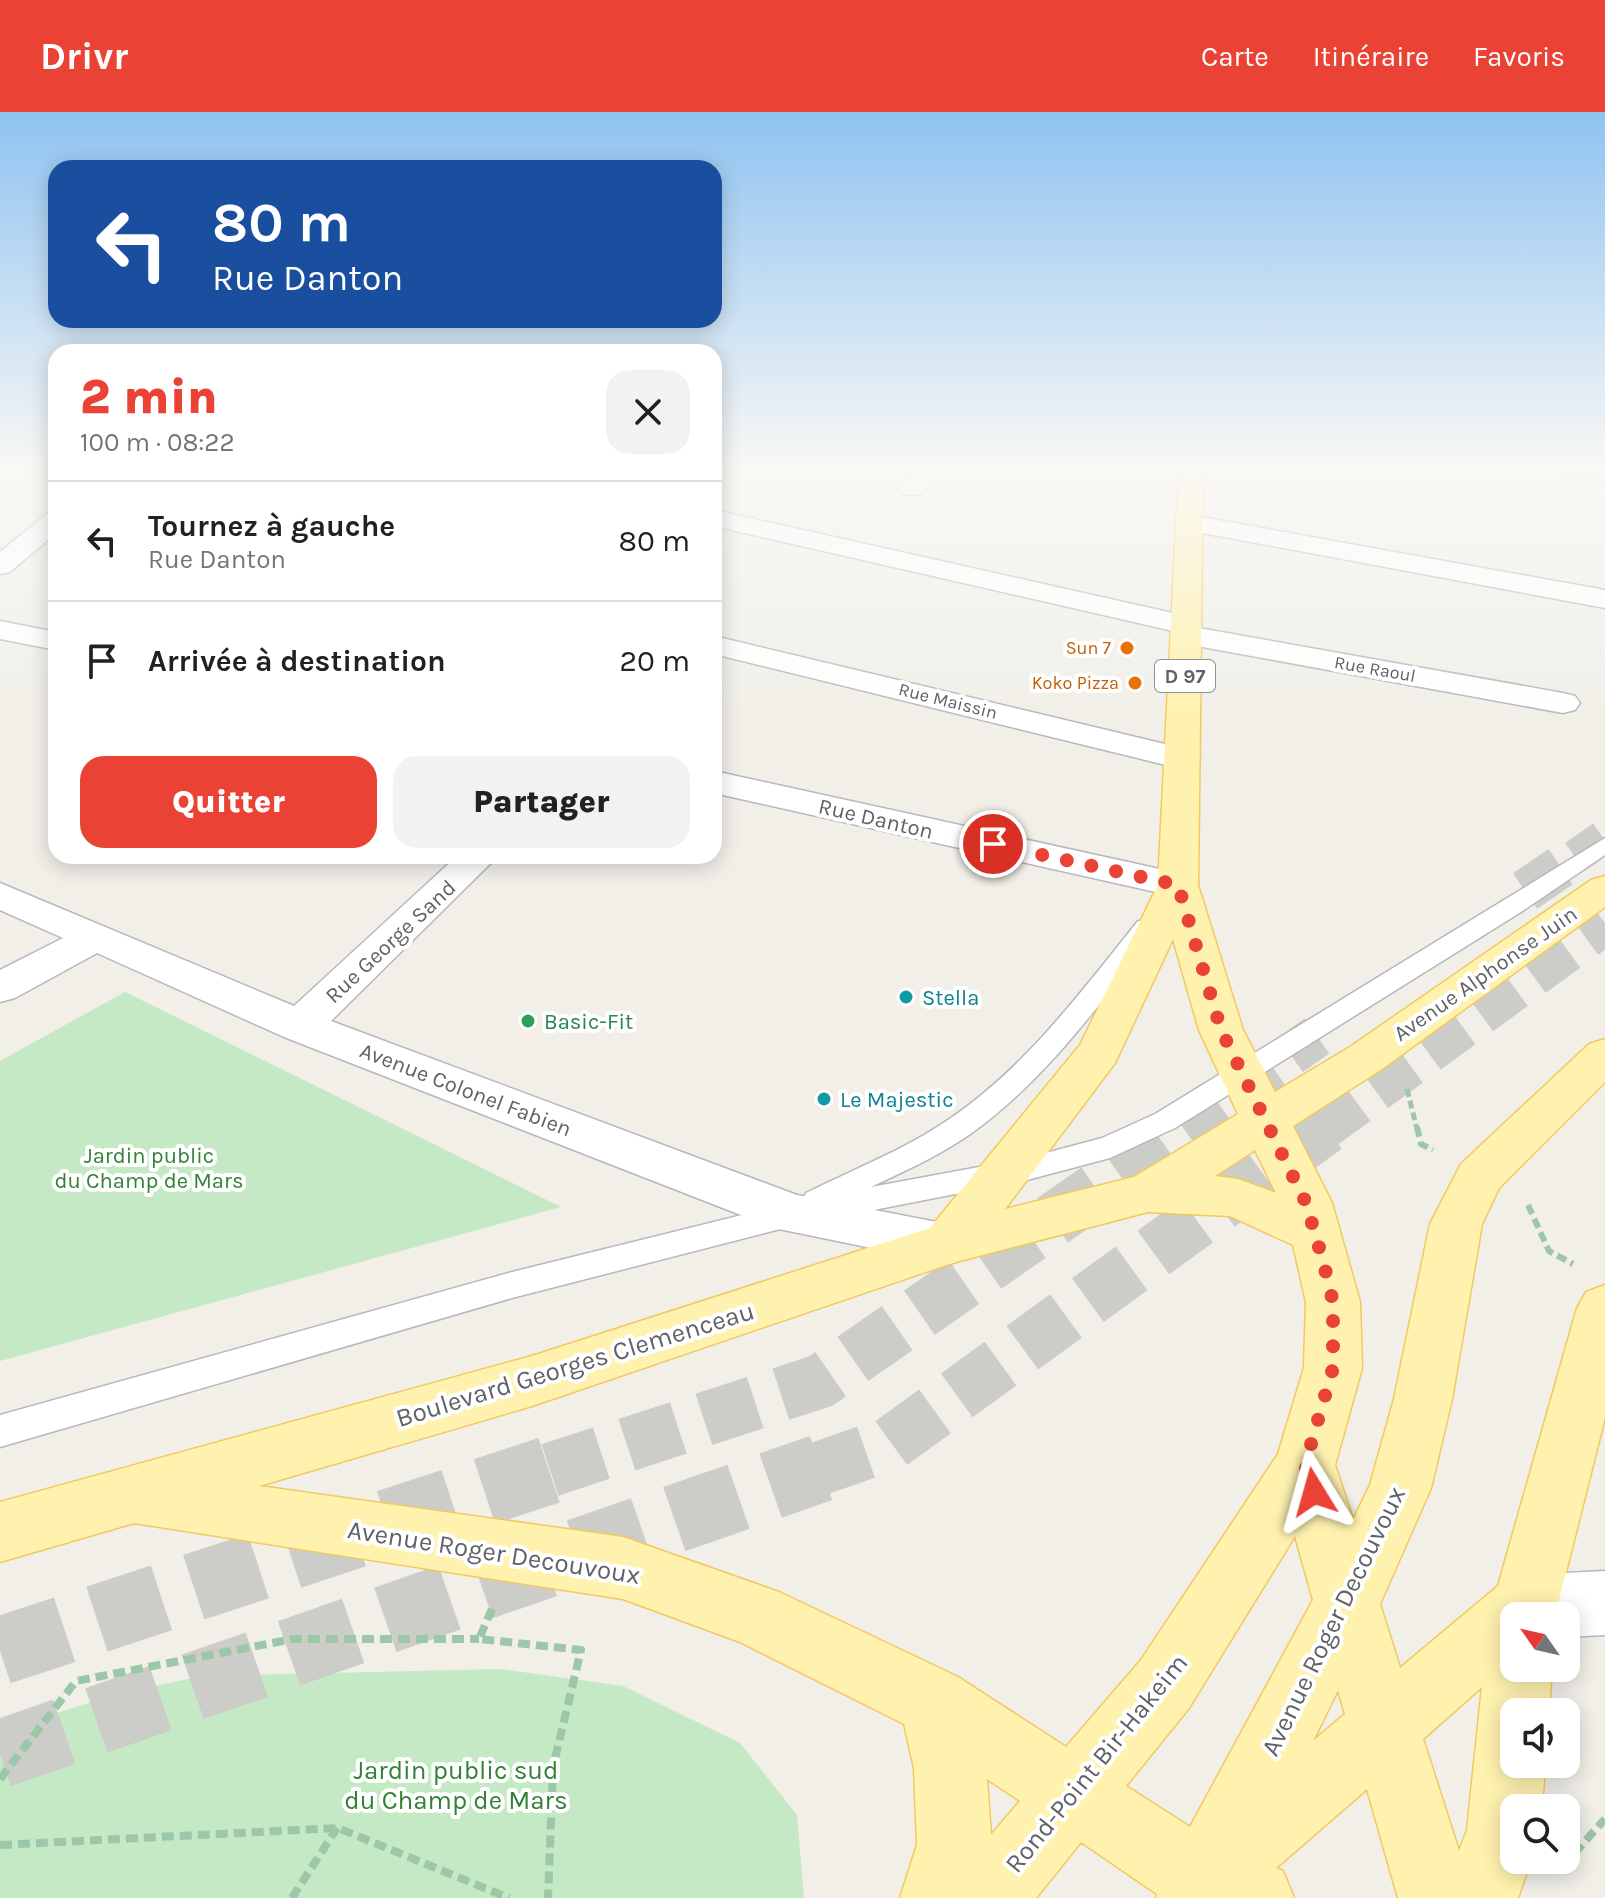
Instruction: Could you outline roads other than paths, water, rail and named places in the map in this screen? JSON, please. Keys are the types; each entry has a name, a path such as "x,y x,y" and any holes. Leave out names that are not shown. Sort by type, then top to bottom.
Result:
{"main road":[{"name":"D 97","path":"949,1243 1099,1052 1178,885 1189,550"},
{"name":"Rond-Point Bir-Hakeim","path":"987,1898 1165,1684 1305,1465 1333,1368 1333,1302 1317,1233 1221,1030 1178,885"},
{"name":"Avenue Alphonse Juin","path":"1266,1123 1366,1058 1605,888"},
{"name":"Avenue Roger Decouvoux","path":"127,1495 623,1568 756,1615 933,1702 1075,1793 1218,1892 1400,1488 1423,1399 1456,1224 1479,1177 1605,1055"},
{"path":"1148,1193 1266,1123"},
{"path":"1148,1193 1200,1193 1238,1198 1317,1233"},
{"name":"Boulevard Georges Clemenceau","path":"0,1532 532,1381 949,1243 1148,1193"},
{"path":"1528,1602 1605,1308"},
{"path":"1305,1465 1436,1898"},
{"path":"1218,1892 1383,1726 1500,1645"},
{"path":"933,1702 950,1768 954,1845 938,1898"},
{"path":"1480,1898 1504,1830 1508,1778"}],"street":[{"path":"0,566 19,550"},
{"name":"Rue Raoul","path":"850,550 1186,630 1563,703"},
{"path":"1339,550 1605,599"},
{"path":"0,630 48,639"},
{"name":"Rue Maissin","path":"722,647 1182,758"},
{"name":"Rue Danton","path":"722,784 1178,885"},
{"name":"Rue George Sand","path":"300,1026 471,864"},
{"name":"Avenue Colonel Fabien","path":"0,895 300,1026 792,1214 949,1243"},
{"path":"0,988 96,937"},
{"path":"1580,1611 1605,1603"}],"lane":[{"path":"0,1431 512,1285 792,1214 1003,1174 1110,1147 1165,1121 1243,1074 1513,907 1605,845"},
{"path":"792,1214 957,1128 1011,1087 1061,1035 1178,885"}],"tunnel":[{"path":"1575,857 1605,836"},
{"path":"1525,891 1578,855"},
{"path":"1323,1129 1605,923"},
{"path":"1184,1129 1317,1036"},
{"path":"550,1470 821,1381 1187,1127"},
{"path":"815,1470 890,1444 1326,1127"},
{"path":"0,1651 556,1468"},
{"path":"0,1754 821,1468"}],"place":[{"name":"Sun 7","path":"1127,648"},
{"name":"Koko Pizza","path":"1135,683"},
{"name":"Stella","path":"906,997"},
{"name":"Basic-Fit","path":"528,1021"},
{"name":"Le Majestic","path":"824,1099"}],"park label":[{"name":"Jardin public du Champ de Mars","path":"149,1168"},
{"name":"Jardin public sud du Champ de Mars","path":"456,1785"}]}
